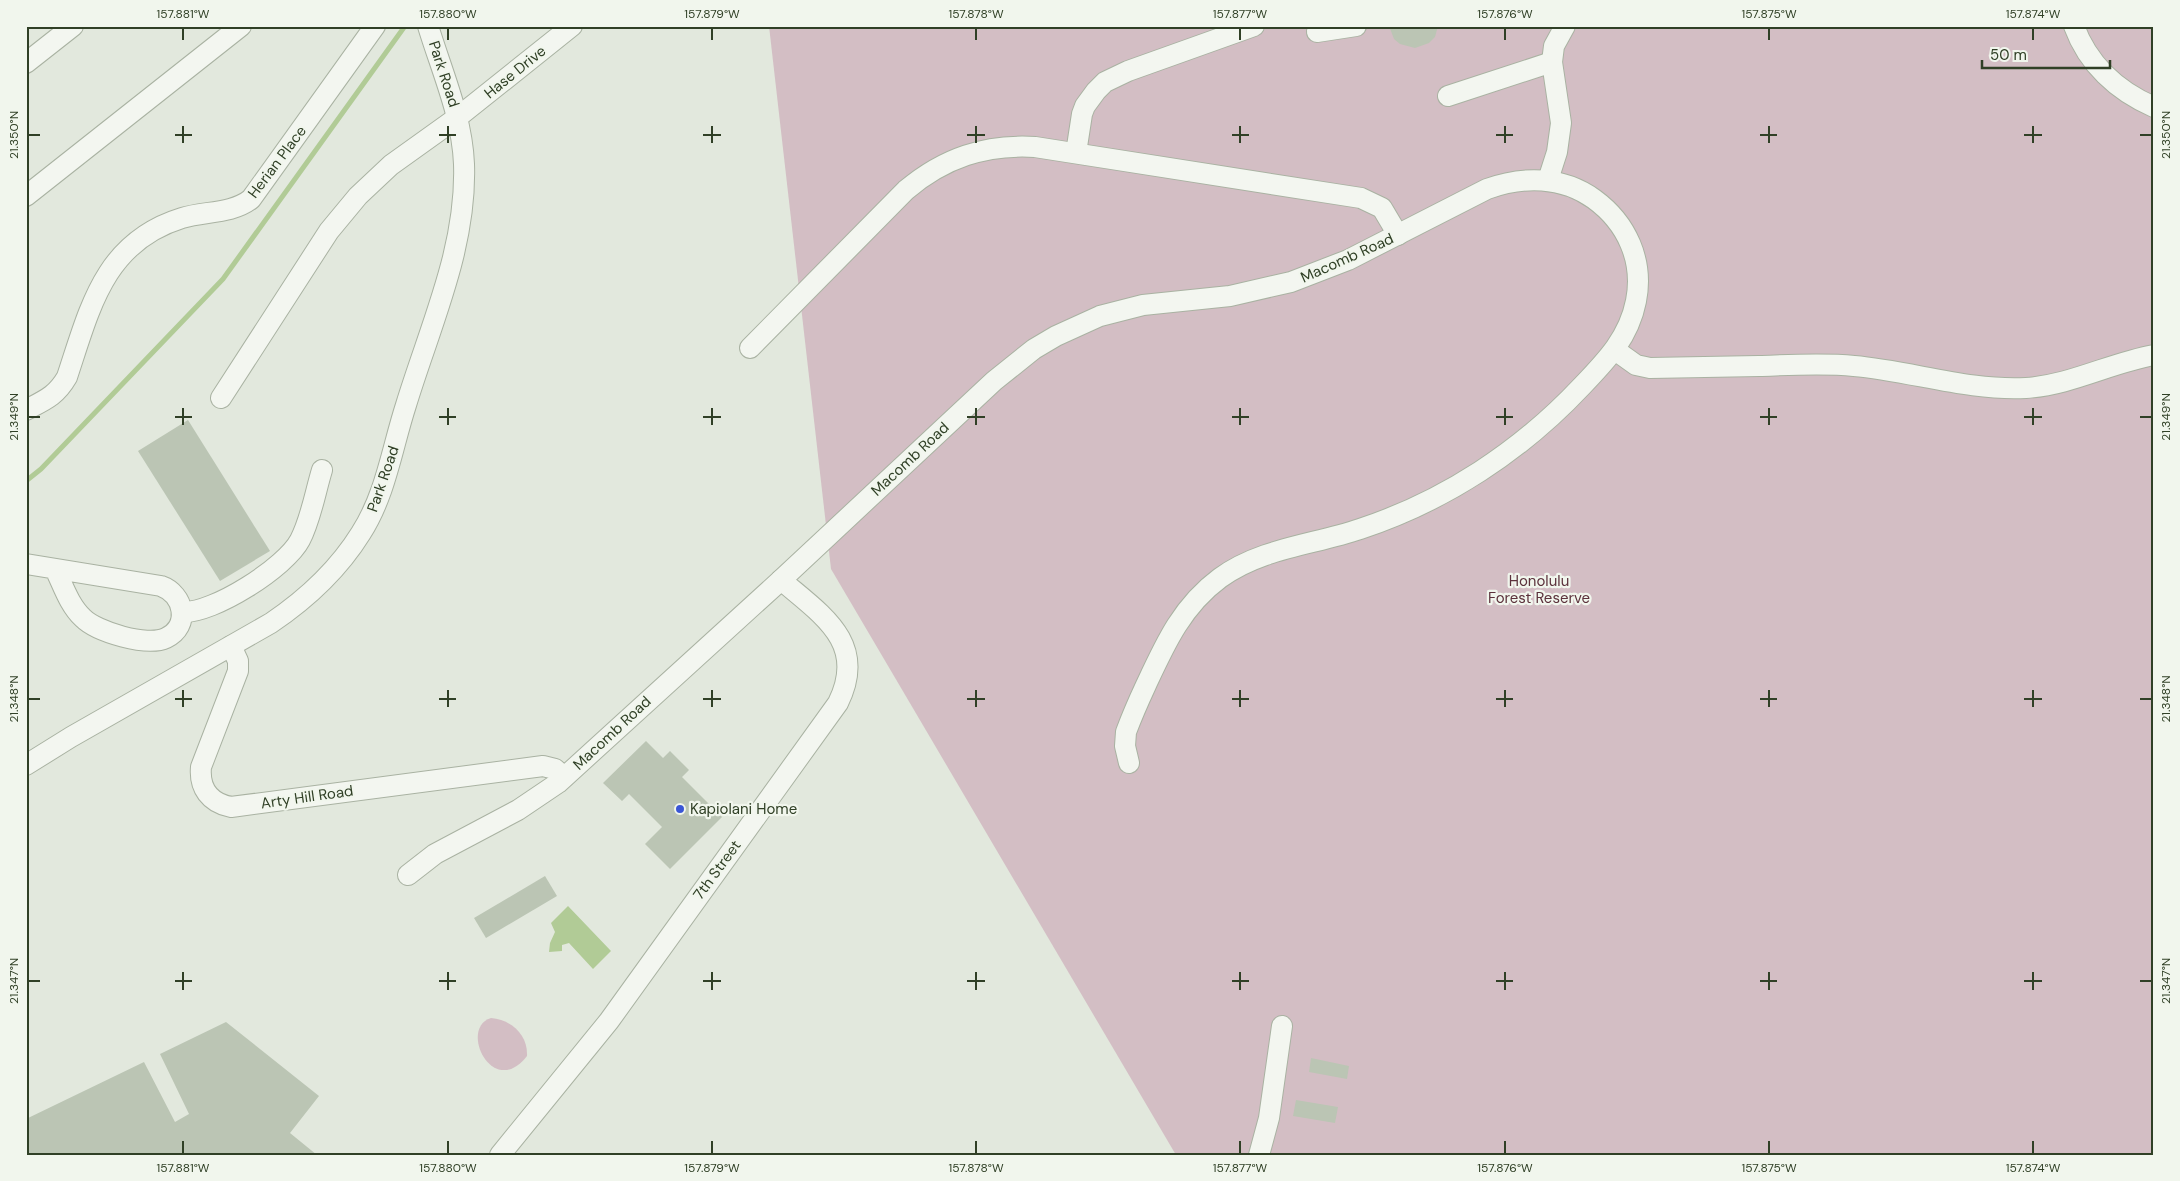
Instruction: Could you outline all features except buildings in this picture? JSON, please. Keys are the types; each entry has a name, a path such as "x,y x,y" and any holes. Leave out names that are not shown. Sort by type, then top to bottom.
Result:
{"street":[{"path":"26,64 73,26"},
{"path":"26,196 240,26"},
{"name":"Herian Place","path":"26,410 52,397 62,386 67,377 94,297 113,266 138,241 167,224 183,217 240,206 251,199 375,26"},
{"name":"Hase Drive","path":"221,398 328,231 343,213 391,165 458,117 572,26"},
{"path":"1076,153 1082,114 1090,98 1105,82 1128,71 1254,26"},
{"path":"1548,180 1557,152 1561,123 1552,62 1554,46 1566,26"},
{"path":"2074,26 2087,53 2110,80 2132,96 2154,107"},
{"name":"Park Road","path":"26,765 71,736 272,623 313,591 348,553 362,531 381,493 400,422 453,260 459,234 464,186 463,155 458,117 429,30"},
{"path":"1448,96 1552,62"},
{"path":"750,348 906,190 932,170 962,156 998,147 1035,146 1361,198 1382,208 1398,234"},
{"name":"Macomb Road","path":"408,875 449,845 518,810 564,777 781,580 994,381 1014,364 1056,336 1093,319 1121,310 1164,302 1230,296 1291,282 1341,263 1487,189 1517,180 1548,180 1578,189 1604,206 1631,245 1639,277 1638,292 1631,320 1616,350 1542,426 1487,468 1457,486 1426,502 1361,529 1273,552 1255,559 1228,573 1206,589 1188,608 1173,629 1156,662 1126,732 1125,746 1129,763"},
{"path":"1616,350 1636,365 1650,368 1814,364 1853,366 1907,373 1971,385 2005,388 2035,387 2071,381 2112,366 2154,355"},
{"path":"182,612 198,612 209,608 260,578 291,554 303,532 322,470"},
{"path":"26,564 161,586 174,593 181,605 182,612 178,627 167,638 160,640 110,634 93,626 83,618 69,598 55,569"},
{"name":"7th Street","path":"500,1155 609,1020 838,703 843,693 847,682 848,660 841,638 828,619 781,580"},
{"name":"Arty Hill Road","path":"230,646 238,661 238,671 200,776 207,793 217,803 231,807 543,766 555,769 564,777"},
{"path":"1259,1155 1269,1118 1282,1026"}],"green space":[{"name":"Honolulu Forest Reserve","path":"769,26 2154,26 2154,1155 1176,1155 831,569"},
{"path":"491,1018 499,1019 512,1025 525,1041 527,1056 514,1067 502,1070 492,1066 484,1057 479,1046 478,1034 482,1024"}],"shaded area":[{"path":"568,906 611,951 593,969 569,943 562,945 562,951 549,952 550,943 555,932 551,923"}],"waterway":[{"path":"26,481 41,469 223,279 405,26"}],"place":[{"name":"Kapiolani Home","path":"680,809"}]}
